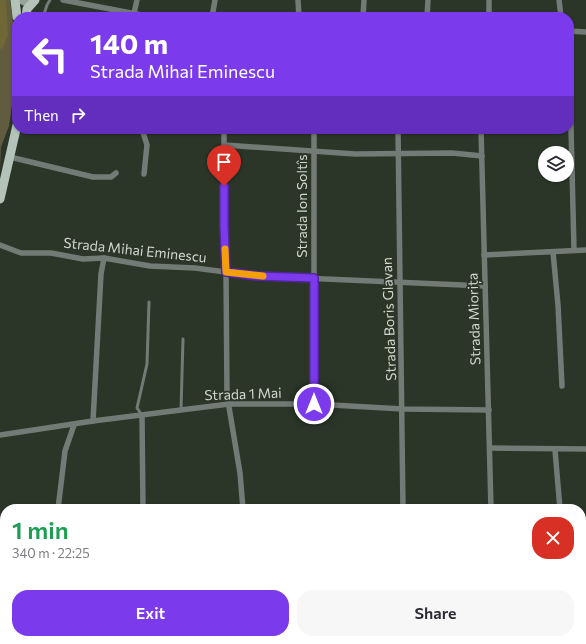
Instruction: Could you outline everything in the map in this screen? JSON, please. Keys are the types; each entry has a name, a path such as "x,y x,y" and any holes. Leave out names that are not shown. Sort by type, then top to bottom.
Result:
{"main road":[{"path":"21,0 25,2 35,0"},
{"path":"16,9 21,0"},
{"path":"21,0 23,12"},
{"path":"26,12 35,0"},
{"path":"0,199 15,134"}],"street":[{"path":"63,0 129,12"},
{"path":"134,12 137,0"},
{"path":"213,12 215,0"},
{"path":"298,0 299,12"},
{"path":"363,12 364,0"},
{"path":"427,12 428,0"},
{"path":"489,0 489,12"},
{"path":"559,0 560,12"},
{"path":"574,31 586,32"},
{"path":"144,134 147,145 144,174"},
{"path":"224,134 224,226 229,404 240,473 243,504"},
{"name":"Strada Ion Soltîs","path":"314,134 314,404"},
{"name":"Strada Boris Glavan","path":"398,134 399,283 403,409 403,504"},
{"name":"Strada Miorița","path":"481,134 491,504"},
{"path":"571,134 574,250"},
{"path":"224,146 314,152 398,155 444,153 482,156"},
{"path":"10,157 93,177 111,177 116,173"},
{"name":"Strada Mihai Eminescu","path":"0,245 21,253 51,253 83,259 104,258 150,266 195,268 257,276 485,286"},
{"path":"484,255 586,250"},
{"path":"553,252 558,305 562,386"},
{"path":"93,421 101,274 104,258"},
{"name":"Strada 1 Mai","path":"0,435 93,421 229,404 314,404 403,409 489,410"},
{"path":"142,415 143,504"},
{"path":"59,504 65,451 74,425"},
{"path":"490,448 555,450 586,449"},
{"path":"555,450 560,504"}],"lane":[{"path":"44,12 46,4 50,0"},
{"path":"142,415 137,408 147,364 149,302"},
{"path":"181,410 183,339"}],"shaded area":[{"path":"0,0 10,0 12,15 12,105 9,126 1,147 0,169"},
{"path":"0,0 6,0 8,35 2,50 0,48"}],"slow traffic":[{"path":"225,249 226,272 263,276"}],"route":[{"path":"224,186 226,272 257,276 314,278 314,404"}]}
